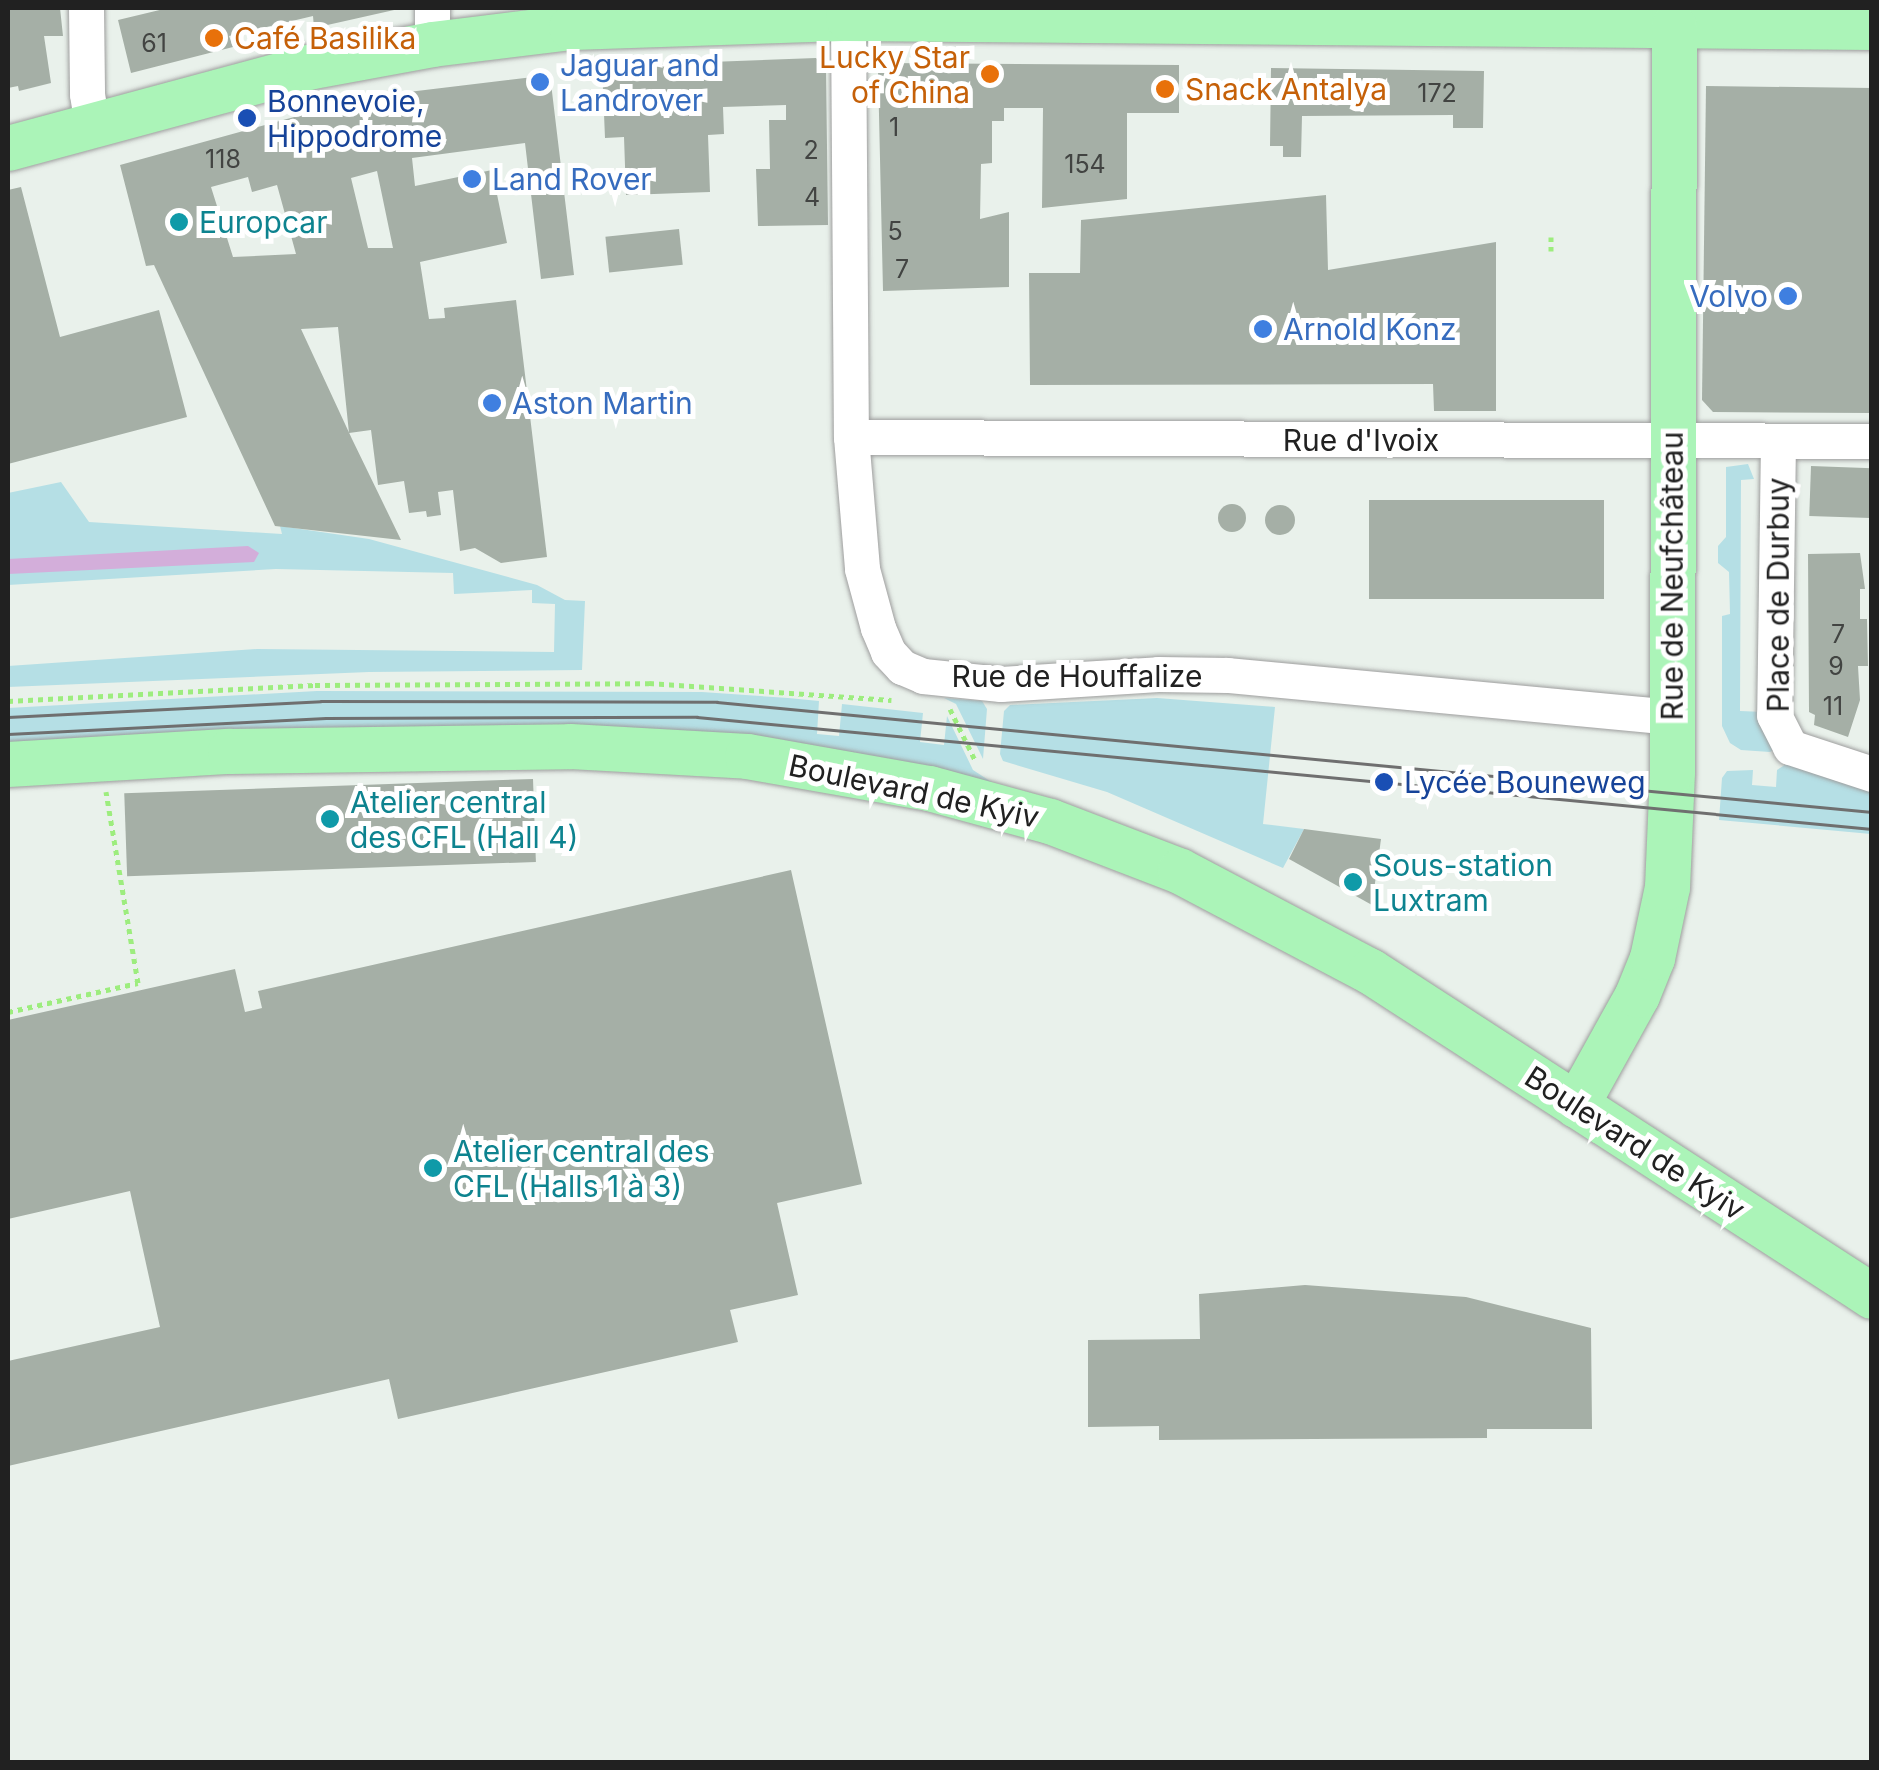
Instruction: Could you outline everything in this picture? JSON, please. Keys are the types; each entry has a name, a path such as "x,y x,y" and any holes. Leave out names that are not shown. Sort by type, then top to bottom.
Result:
{"main road":[{"path":"8,148 308,67 432,26 570,26 693,14 848,18 1247,13 1665,17 1872,27"},
{"name":"Rue de Neufchâteau","path":"1576,1105 1623,1025 1656,944 1667,887 1672,441 1665,17"},
{"name":"Boulevard de Kyiv","path":"8,764 230,751 552,745 747,756 929,788 1050,820 1180,872 1370,970 1872,1296"}],"street":[{"path":"86,8 86,94 92,124"},
{"name":"Rue de Houffalize","path":"848,18 851,437 862,569 878,628 890,654 902,667 923,676 1001,684 1158,674 1228,676 1671,716"},
{"name":"Rue d'Ivoix","path":"851,437 1330,454 1672,441 1872,441"},
{"name":"Place de Durbuy","path":"1778,441 1774,714 1790,747 1872,774"}],"path":[{"path":"1551,237 1551,251"},
{"path":"8,701 315,685 649,683 899,700"},
{"path":"940,703 952,710 970,752"},
{"path":"8,1012 138,983 105,782"}],"shaded area":[{"path":"1748,464 1754,479 1741,480 1740,711 1764,712 1777,748 1770,752 1741,750 1730,743 1722,726 1722,616 1730,614 1729,572 1718,563 1718,546 1726,537 1726,467"},
{"path":"61,482 89,522 282,534 280,526 369,539 537,585 565,600 585,601 582,670 369,672 8,687 8,666 257,649 554,652 555,604 532,603 532,590 454,594 453,573 276,569 8,585 8,493"},
{"path":"248,546 259,553 254,562 8,574 8,559"},
{"path":"317,691 702,692 788,698 819,701 817,734 839,736 842,704 923,713 920,742 944,745 947,716 973,770 993,783 946,775 8,750 8,708"},
{"path":"944,698 982,701 987,709 983,759 956,704"},
{"path":"1157,698 1275,707 1263,824 1304,829 1283,868 1107,792 1003,761 1000,754 1004,711 1010,705"},
{"path":"1794,759 1871,784 1871,834 1719,820 1722,778 1727,771 1753,770 1752,785 1776,787 1777,770"}],"building":[{"path":"8,8 60,8 63,36 44,36 51,83 19,91 18,86 8,88"},
{"path":"168,8 403,8 314,28 313,16 229,36 233,47 131,73 118,20"},
{"path":"816,58 826,68 828,225 758,226 756,169 770,169 769,120 786,120 786,105 723,107 724,134 708,135 710,192 626,195 624,137 605,138 602,66"},
{"path":"884,63 1179,65 1179,113 1127,113 1127,199 1042,208 1043,108 1004,108 1004,121 992,121 992,163 981,164 980,219 1009,212 1009,287 883,291 878,71"},
{"path":"1271,68 1484,71 1483,128 1453,128 1453,115 1302,116 1301,157 1283,157 1283,146 1270,146"},
{"path":"550,75 574,275 541,279 525,143 412,158 415,186 492,170 507,243 420,262 429,319 445,318 444,308 516,300 547,557 501,563 475,548 460,551 453,490 438,492 441,515 427,517 426,511 409,513 404,481 378,485 371,430 349,433 401,540 275,526 154,265 146,266 120,165 367,97","holes":["377,171 393,248 368,248 351,178","248,177 252,192 277,185 296,254 233,257 211,187","338,327 349,432 301,329"]},
{"name":"Volvo","path":"1706,86 1872,88 1872,413 1713,412 1702,400"},
{"path":"21,187 60,337 159,310 187,417 8,464 8,190"},
{"name":"Arnold Konz","path":"1326,195 1328,270 1496,242 1496,411 1434,411 1433,384 1030,385 1029,273 1080,273 1081,220"},
{"path":"679,229 683,265 609,273 605,237"},
{"path":"1811,466 1872,468 1870,518 1809,516"},
{"path":"1369,500 1604,500 1604,599 1369,599"},
{"path":"1232,504 1242,508 1246,518 1242,528 1232,532 1222,528 1218,518 1222,508"},
{"path":"1280,505 1290,510 1295,520 1290,530 1280,535 1270,530 1265,520 1270,510"},
{"path":"1860,553 1865,589 1860,589 1860,619 1867,619 1868,666 1858,666 1860,700 1848,737 1814,725 1815,715 1809,712 1808,554"},
{"name":"Atelier central des CFL (Hall 4)","path":"533,779 536,862 127,876 124,793"},
{"name":"Sous-station Luxtram","path":"1304,829 1381,839 1372,905 1289,859"},
{"name":"Atelier central des CFL (Halls 1 à 3)","path":"791,870 862,1184 777,1203 798,1295 730,1310 738,1342 398,1419 389,1379 8,1466 8,1361 160,1327 130,1191 8,1219 8,1020 235,969 245,1012 262,1008 258,991"},
{"path":"1305,1285 1466,1297 1591,1328 1592,1429 1487,1429 1487,1438 1159,1440 1159,1426 1088,1427 1088,1340 1200,1339 1199,1294"}],"tram line":[{"path":"8,717 321,701 717,702 1872,812"},
{"path":"8,734 326,718 697,717 1872,829"}],"place":[{"name":"Café Basilika","path":"214,38"},
{"name":"Lucky Star of China","path":"990,74"},
{"name":"Jaguar and Landrover","path":"540,82"},
{"name":"Snack Antalya","path":"1165,89"},
{"name":"Bonnevoie, Hippodrome","path":"247,118"},
{"name":"Land Rover","path":"472,179"},
{"name":"Europcar","path":"179,222"},
{"name":"Volvo","path":"1788,296"},
{"name":"Arnold Konz","path":"1263,329"},
{"name":"Aston Martin","path":"492,403"},
{"name":"Lycée Bouneweg","path":"1384,782"},
{"name":"Atelier central des CFL (Hall 4)","path":"330,819"},
{"name":"Sous-station Luxtram","path":"1353,882"},
{"name":"Atelier central des CFL (Halls 1 à 3)","path":"433,1168"}]}
